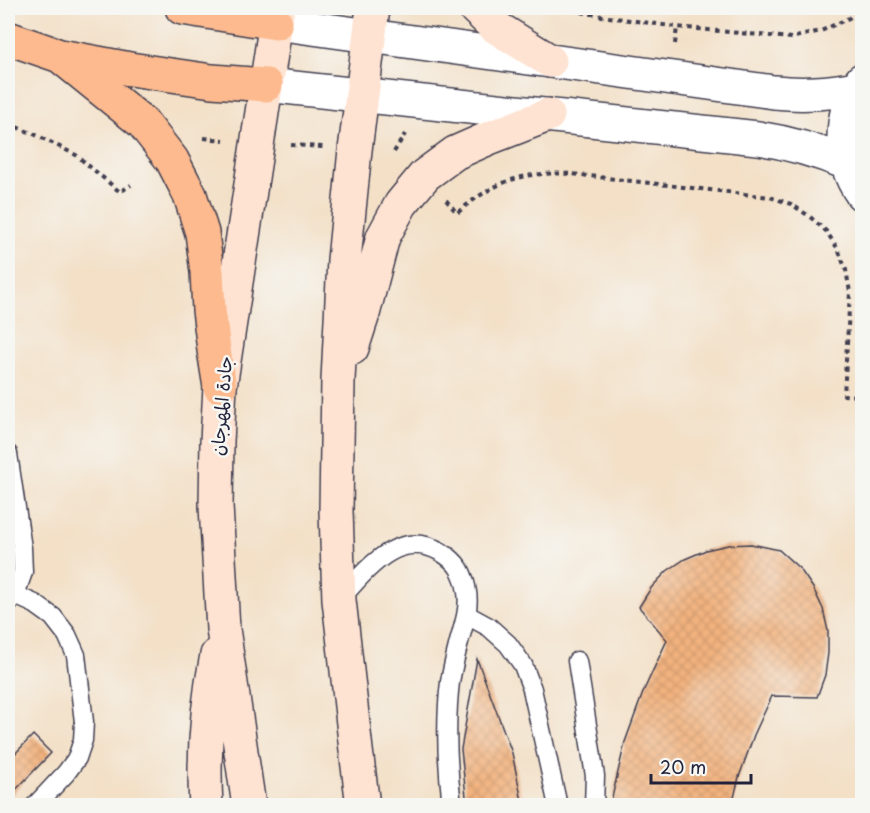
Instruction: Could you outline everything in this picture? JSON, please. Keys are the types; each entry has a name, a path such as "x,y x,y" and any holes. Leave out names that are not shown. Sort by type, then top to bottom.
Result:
{"highway":[{"path":"182,8 277,15"},
{"path":"8,38 60,56 130,69 212,81 266,85"},
{"path":"60,56 142,123 172,160 190,195 202,233 209,310 220,387"}],"main road":[{"path":"475,8 494,26 550,61"},
{"name":"جادة المهرجان","path":"249,806 222,629 216,506 217,441 220,387 277,15"},
{"path":"363,806 339,600 336,511 338,380 344,260 371,22"},
{"path":"338,380 350,354 363,314 383,237 401,204 425,176 455,153 548,115"},
{"path":"206,806 204,778 206,728 212,678 222,629"}],"street":[{"path":"277,15 371,22 550,61 774,92 830,93 860,84"},
{"path":"860,84 849,106 844,124 844,144 847,163 862,194"},
{"path":"266,85 758,138 788,143 847,163"}],"lane":[{"path":"8,454 22,548 23,572 11,599 35,603 53,617 67,635 76,655 84,722 83,740 77,758 66,774 35,806"},
{"path":"339,600 375,560 393,549 413,545 433,547 450,557 463,573 468,595 467,615 450,681 447,715 447,750 452,806"},
{"path":"467,615 489,627 508,644 523,665 532,689 558,806"},
{"path":"577,661 595,776 594,806"}],"path":[{"path":"564,8 677,27 791,38 821,32 849,18 861,8"},
{"path":"8,124 76,155 120,192 131,185"},
{"path":"204,138 394,152 425,176 457,213 476,197 497,185 522,177 547,173 770,197 791,204 826,231 838,249 846,270 850,292 844,395 862,396"}],"building":[{"path":"751,544 779,550 800,569 823,609 828,631 828,653 825,675 817,697 772,696 754,735 739,777 732,806 610,806 625,742 644,690 667,640 639,607 651,588 667,571 685,559 706,550 728,545"},
{"path":"477,659 512,753 523,806 467,806 461,749"},
{"path":"33,735 51,753 8,798 8,761"}]}
